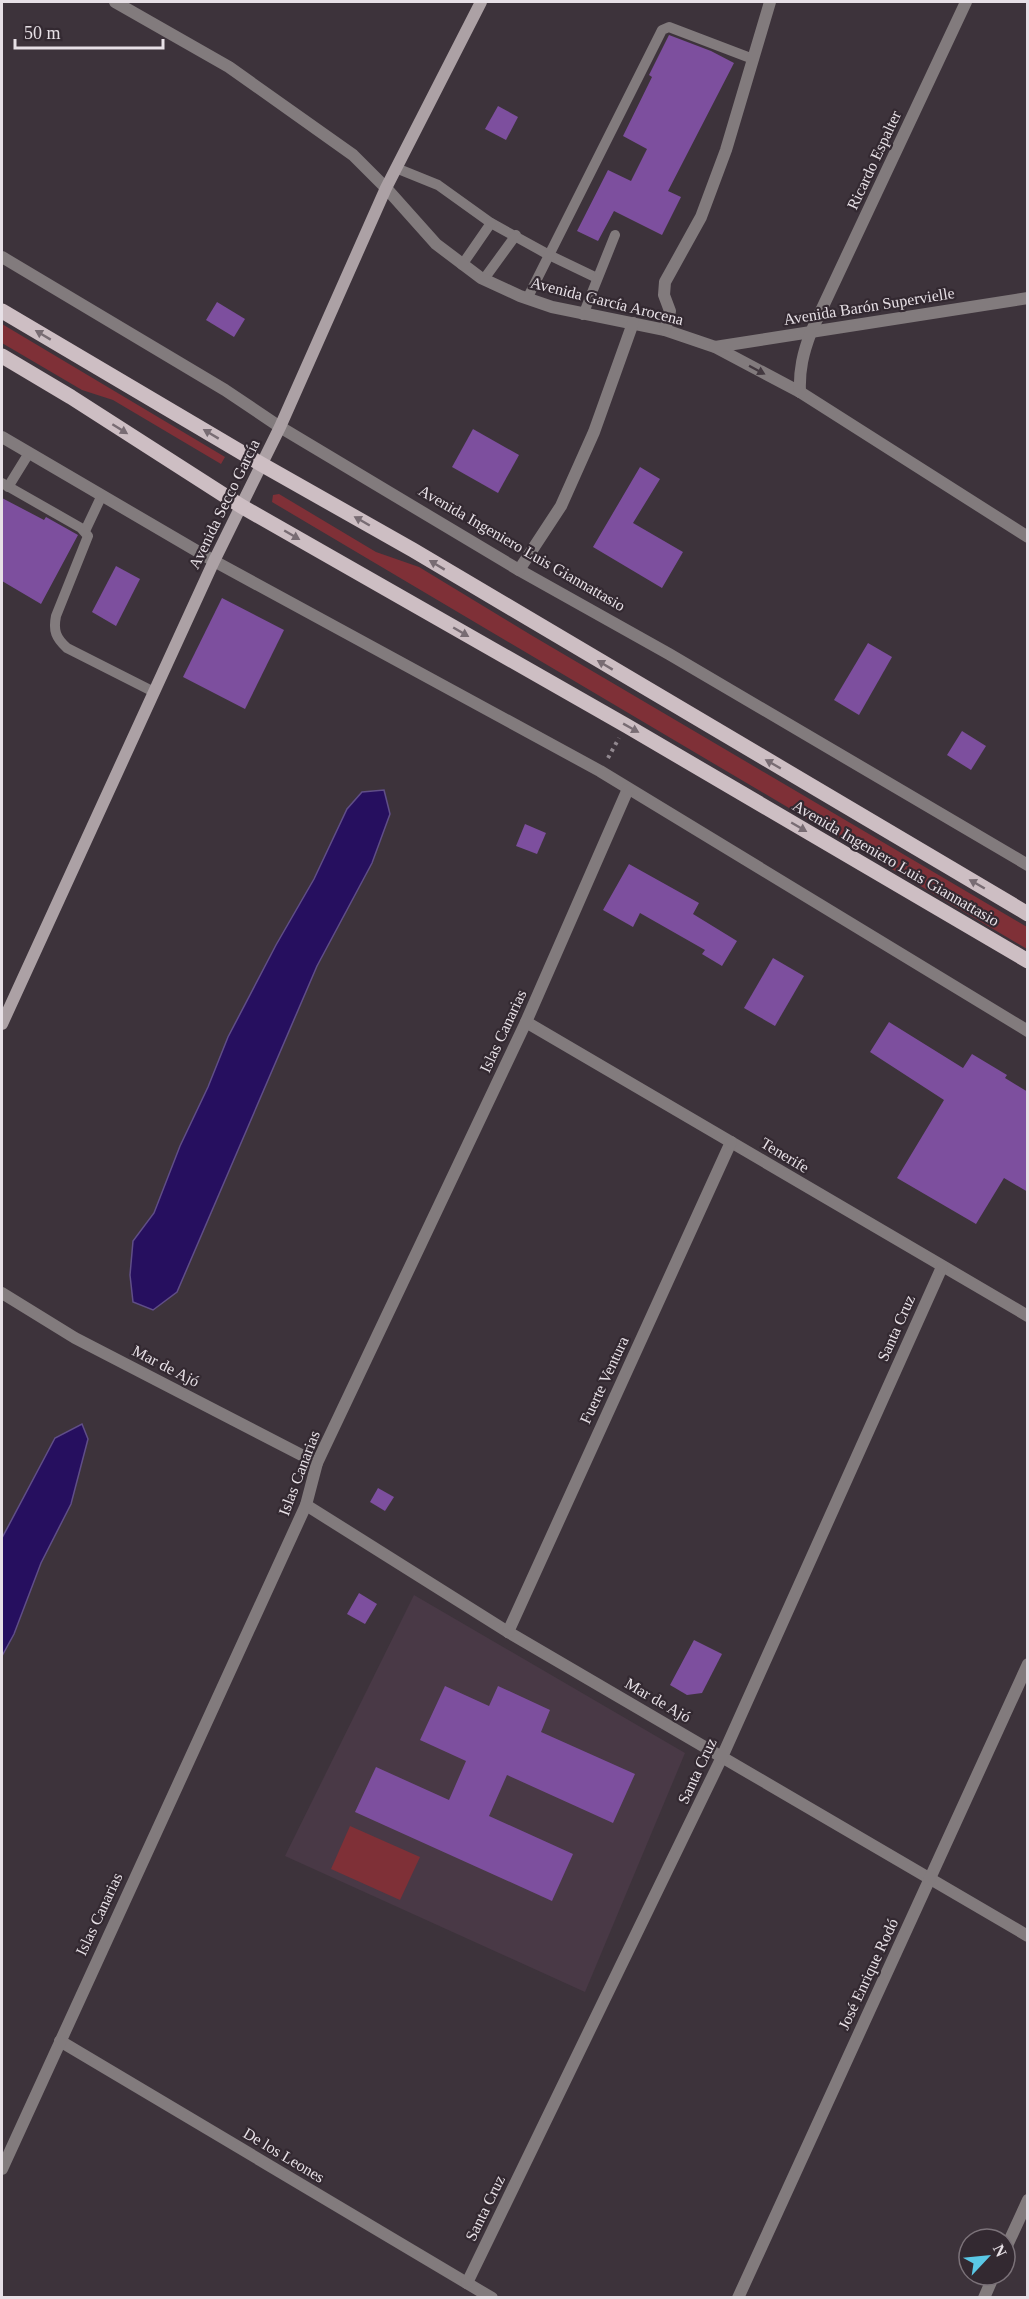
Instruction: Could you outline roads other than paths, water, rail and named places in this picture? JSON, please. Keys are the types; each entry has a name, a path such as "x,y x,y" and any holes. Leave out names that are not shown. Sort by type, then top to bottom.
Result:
{"main road":[{"name":"Avenida Ingeniero Luis Giannattasio","path":"2,310 1028,914"},
{"name":"Avenida Ingeniero Luis Giannattasio","path":"2,356 71,397 241,506 627,726 1028,961"}],"street":[{"name":"Avenida García Arocena","path":"118,2 230,66 353,155 436,244 484,279 527,299 583,315 665,330 715,347 800,392 1028,537"},
{"name":"Avenida Secco García","path":"2,1024 214,561 280,427 386,188 481,2"},
{"path":"665,330 670,311 664,295 665,282 701,217 726,150 770,2"},
{"name":"Ricardo Espalter","path":"800,392 799,374 803,352 811,332 966,2"},
{"name":"Avenida Ingeniero Luis Giannattasio","path":"2,257 519,570 669,654 1028,865"},
{"name":"Avenida Barón Supervielle","path":"715,347 1028,298"},
{"path":"519,570 561,506 594,432 633,323"},
{"path":"2,437 214,561 600,771 1028,1031"},
{"name":"Islas Canarias","path":"2,2169 306,1505 317,1463 526,1022 628,789"},
{"name":"Tenerife","path":"526,1022 1028,1316"},
{"name":"Fuerte Ventura","path":"507,1632 731,1142"},
{"name":"Santa Cruz","path":"467,2283 722,1757 942,1267"},
{"name":"Mar de Ajó","path":"2,1293 75,1338 317,1463"},
{"name":"Mar de Ajó","path":"306,1505 507,1632 1028,1936"},
{"name":"José Enrique Rodó","path":"738,2298 1028,1664"},
{"name":"De los Leones","path":"60,2041 492,2298"},
{"path":"1016,2227 1028,2200"}],"lane":[{"path":"527,299 662,30 669,27 753,58"},
{"path":"396,168 438,185 491,223 597,278"},
{"path":"462,265 491,223"},
{"path":"583,315 615,235"},
{"path":"484,279 516,236"},
{"path":"29,453 5,485 85,531 88,536 56,616 54,627 57,638 67,648 154,692"},
{"path":"85,531 102,495"}]}
